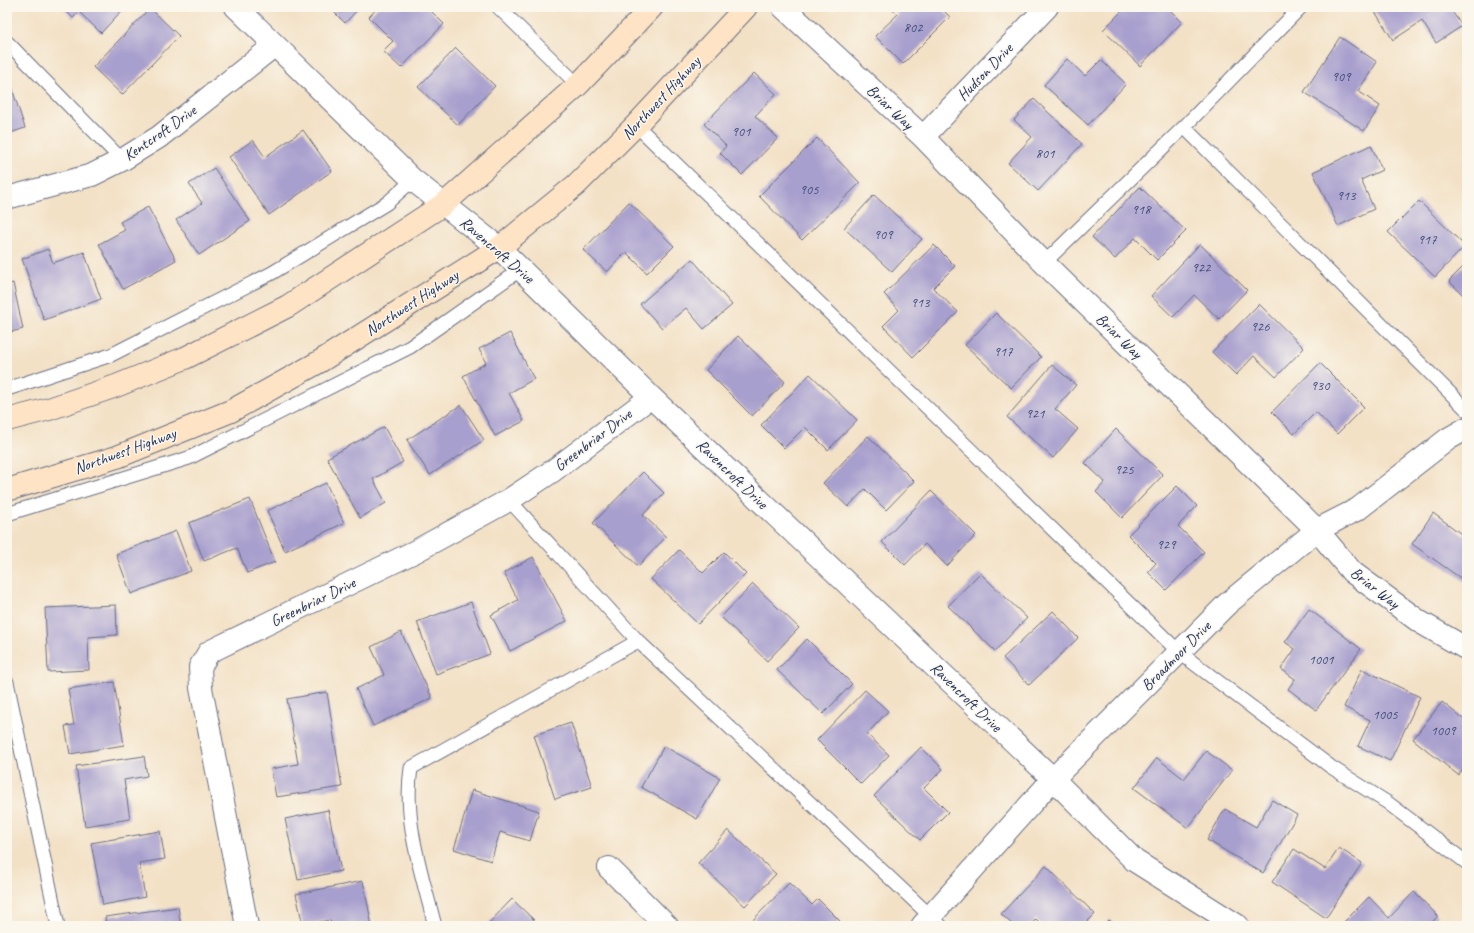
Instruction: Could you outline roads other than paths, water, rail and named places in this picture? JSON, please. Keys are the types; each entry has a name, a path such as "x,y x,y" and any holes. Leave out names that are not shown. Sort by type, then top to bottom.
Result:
{"main road":[{"path":"7,420 49,409 116,386 185,358 288,306 444,204 578,85 652,7"},
{"name":"Northwest Highway","path":"7,490 117,457 231,411 319,362 499,248 576,185 636,125 746,7"}],"street":[{"name":"Ravencroft Drive","path":"236,7 412,180 499,248 651,397 1053,779 1135,861 1238,926"},
{"name":"Hudson Drive","path":"923,137 1047,7"},
{"name":"Briar Way","path":"791,10 923,137 1044,263 1317,530 1352,572 1420,622 1467,648"},
{"name":"Kentcroft Drive","path":"7,198 92,175 122,160 159,138 275,45"},
{"name":"Greenbriar Drive","path":"247,926 201,688 200,667 209,652 416,551 509,500 554,470 651,397"},
{"name":"Broadmoor Drive","path":"931,923 1053,779 1227,604 1317,530 1358,509 1448,439 1467,428"},
{"path":"609,868 667,926"}],"lane":[{"path":"498,7 578,85"},
{"path":"1044,263 1184,127 1301,7"},
{"path":"7,42 122,160"},
{"path":"636,125 1179,652 1331,767 1388,803 1467,863"},
{"path":"1184,127 1467,410"},
{"path":"7,389 111,356 272,273 387,203 412,180"},
{"path":"7,514 189,458 410,347 520,269"},
{"path":"509,500 638,641 931,923"},
{"path":"435,926 410,827 408,786 411,768 638,641"},
{"path":"7,682 58,926"}]}
